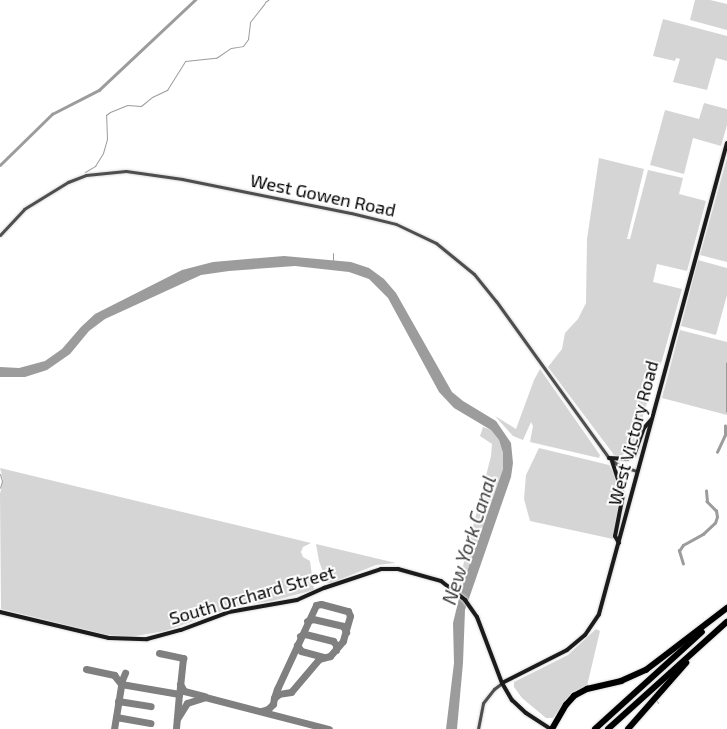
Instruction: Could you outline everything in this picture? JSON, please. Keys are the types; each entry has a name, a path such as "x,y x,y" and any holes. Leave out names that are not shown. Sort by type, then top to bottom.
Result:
{"highway":[{"path":"551,729 574,696 588,689 621,681 646,670 727,608"},
{"path":"595,729 727,608"},
{"path":"608,729 727,622"},
{"path":"628,729 710,638"}],"main road":[{"name":"West Victory Road","path":"502,683 562,653 585,635 595,622 604,602 637,471 727,143"},
{"path":"619,543 615,536 623,495 611,460 622,460 634,455 644,428 651,420"},
{"name":"South Orchard Street","path":"0,612 97,636 134,640 165,634 229,612 297,600 324,588 381,568 398,569 431,577 457,592 467,602 480,622 502,683 512,700 551,729"}],"street":[{"name":"West Gowen Road","path":"0,235 12,221 38,199 84,176 126,171 159,174 376,218 426,237 460,261 483,284 611,460"},
{"path":"611,460 622,467 637,471"},
{"path":"478,729 483,703 494,689 502,683"}],"shaded area":[{"path":"695,0 710,0 727,4 727,30 690,20"},
{"path":"663,19 727,36 727,61 716,58 707,90 673,82 680,59 676,58 675,61 653,56"},
{"path":"704,103 727,109 727,125 721,146 693,138 684,174 650,165 665,110 699,119"},
{"path":"599,158 644,169 627,239 630,239 648,170 683,178 679,194 706,201 687,271 657,264 653,282 682,289 661,364 658,367 634,446 620,457 614,455 548,367 562,349 565,333 578,319 586,303 587,239"},
{"path":"727,158 727,262 700,255"},
{"path":"284,256 351,262 369,268 384,279 396,293 452,392 496,421 511,443 513,463 511,477 465,610 463,663 457,729 446,729 454,663 453,623 462,586 503,469 503,453 499,440 491,430 454,408 439,392 388,298 369,279 349,272 295,266 201,275 105,319 89,331 70,354 47,370 25,377 0,377 0,367 19,368 45,361 62,349 95,314 182,270 213,262"},
{"path":"698,260 727,268 727,295 716,335 681,326"},
{"path":"680,330 727,342 727,415 662,398"},
{"path":"540,369 600,455 599,458 530,442 533,426 531,422 523,440 513,436 495,416 516,429"},
{"path":"483,427 491,430 499,440 503,453 503,469 462,586 459,588 458,581 465,571 463,566 491,456 492,444 480,436"},
{"path":"539,448 609,465 619,482 622,496 613,539 530,521 524,499 526,475"},
{"path":"0,468 311,543 303,547 301,552 303,557 310,561 314,590 272,601 236,606 165,631 130,637 107,635 1,609 0,494 3,480"},
{"path":"316,544 396,563 376,565 327,583 319,561"},
{"path":"596,629 600,631 587,686 571,695 553,718 546,718 522,698 514,687 514,682 568,655"}],"waterway":[{"name":"New York Canal","path":"0,165 52,114 99,90 195,0"},
{"path":"85,172 95,166 103,153 107,139 106,115 127,105 141,106 152,97 167,90 185,61 216,58 231,48 243,46 248,39 250,22 265,3"},
{"path":"333,253 333,260"},
{"path":"727,364 727,411"},
{"path":"717,452 725,435 725,426"},
{"path":"625,456 631,453"},
{"path":"0,474 2,481 0,488"},
{"path":"683,564 679,551 683,545 703,534 715,523 717,517 716,511 707,502 706,491"}],"taxiway":[{"path":"261,711 268,709 273,704 274,698 277,689 316,605 321,604 348,611 350,616 343,641 330,656 319,659 291,692 279,694 274,698"},
{"path":"307,621 313,619 343,626 346,632"},
{"path":"300,636 305,634 333,641 336,645 336,650"},
{"path":"297,645 301,651 324,657"},
{"path":"159,653 183,658 179,694"},
{"path":"86,669 114,675 121,684 179,694 176,729"},
{"path":"114,729 122,680 125,673"},
{"path":"180,684 184,691 204,696"},
{"path":"177,719 187,703 205,697 329,729"},
{"path":"118,701 151,706"},
{"path":"116,717 150,723"}]}
